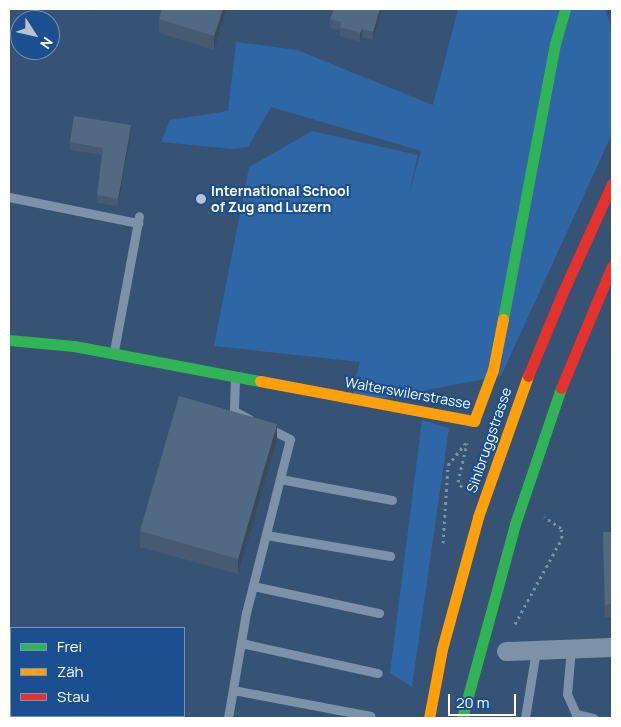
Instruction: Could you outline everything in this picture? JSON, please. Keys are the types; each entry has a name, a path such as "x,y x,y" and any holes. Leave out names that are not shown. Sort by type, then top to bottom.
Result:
{"main road":[{"name":"Walterswilerstrasse","path":"9,340 74,346 474,421 493,370 555,44 565,9"},
{"name":"Sihlbruggstrasse","path":"429,718 442,649 478,517 524,385 562,294 612,184"},
{"path":"462,718 521,505 554,406 612,266"}],"street":[{"path":"506,651 612,647"}],"lane":[{"path":"9,197 139,219 114,353"},
{"path":"228,718 253,586 290,439 234,411 235,376"},
{"path":"280,479 392,500"},
{"path":"266,535 390,556"},
{"path":"253,586 379,613"},
{"path":"241,643 378,673"},
{"path":"571,648 567,694 576,714 594,718"},
{"path":"525,718 536,650"},
{"path":"233,690 371,716"}],"path":[{"path":"464,490 458,482 468,441"},
{"path":"506,651 513,627 560,546 562,538 561,528 543,516"}],"shaded area":[{"path":"458,9 605,9 612,29 612,134 501,376 348,405 360,362 214,346 249,167 312,131 418,155 408,197 421,151 271,107 248,147 233,149 161,142 170,120 228,111 236,42 297,50 433,105"},
{"path":"422,420 449,428 412,687 390,673"}],"building":[{"path":"162,9 223,9 214,36 159,19"},
{"path":"334,9 380,9 373,32 362,29 360,33 340,27 341,22 330,19"},
{"path":"74,116 131,125 118,199 97,195 103,148 70,142"},
{"path":"179,396 277,424 238,559 140,531"},
{"path":"603,532 612,532 612,604 605,605"}],"traffic: fast":[{"path":"503,319 555,44 565,9"},
{"path":"9,340 74,346 260,381"},
{"path":"462,718 515,524 561,388"}],"traffic: slow":[{"path":"260,381 474,421 493,370 503,319"},
{"path":"429,718 442,649 478,517 528,376"}],"traffic: jam":[{"path":"528,376 562,294 612,184"},
{"path":"561,388 612,266"}],"place":[{"name":"International School of Zug and Luzern","path":"201,199"}]}
